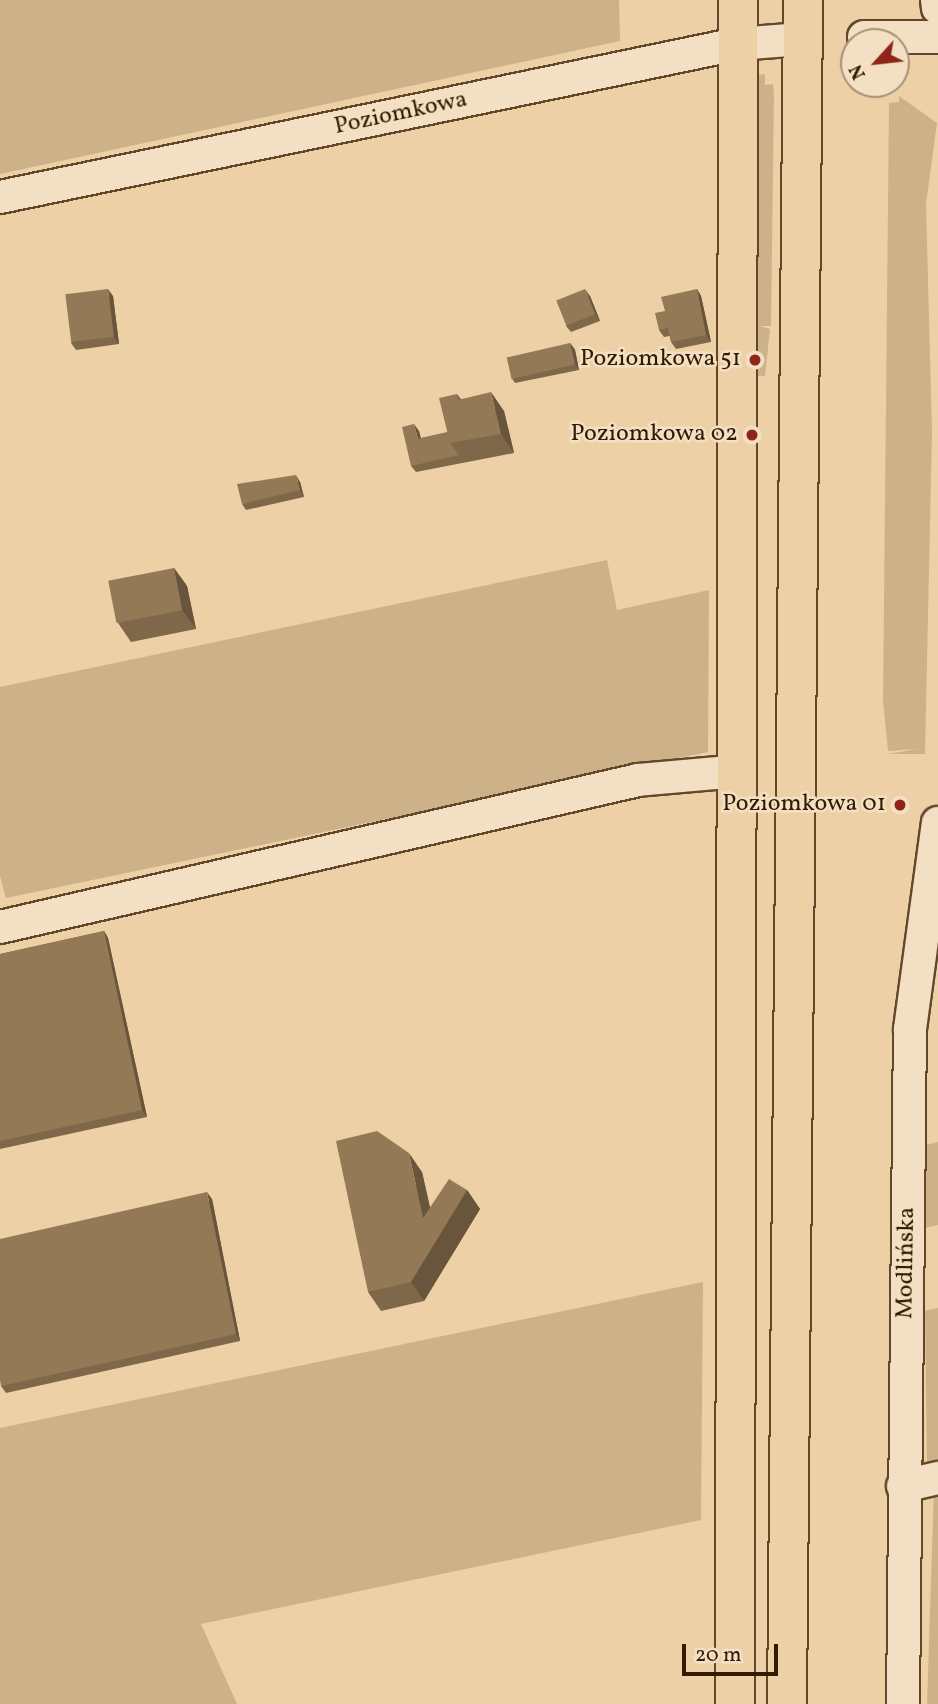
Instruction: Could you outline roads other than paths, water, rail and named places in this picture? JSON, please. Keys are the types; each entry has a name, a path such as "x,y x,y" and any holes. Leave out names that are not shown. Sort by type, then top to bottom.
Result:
{"highway":[{"path":"735,1704 739,771 738,0"},
{"path":"787,1704 803,0"}],"street":[{"path":"937,0 938,8"},
{"path":"910,37 938,37"},
{"name":"Poziomkowa","path":"0,197 737,44 802,39"},
{"path":"0,927 638,780 739,771"},
{"name":"Modlińska","path":"904,1704 903,1486 909,1029 938,823"},
{"path":"903,1486 938,1478"}],"place":[{"name":"Poziomkowa 51","path":"755,360"},
{"name":"Poziomkowa 02","path":"752,435"},
{"name":"Poziomkowa 01","path":"900,805"}]}
